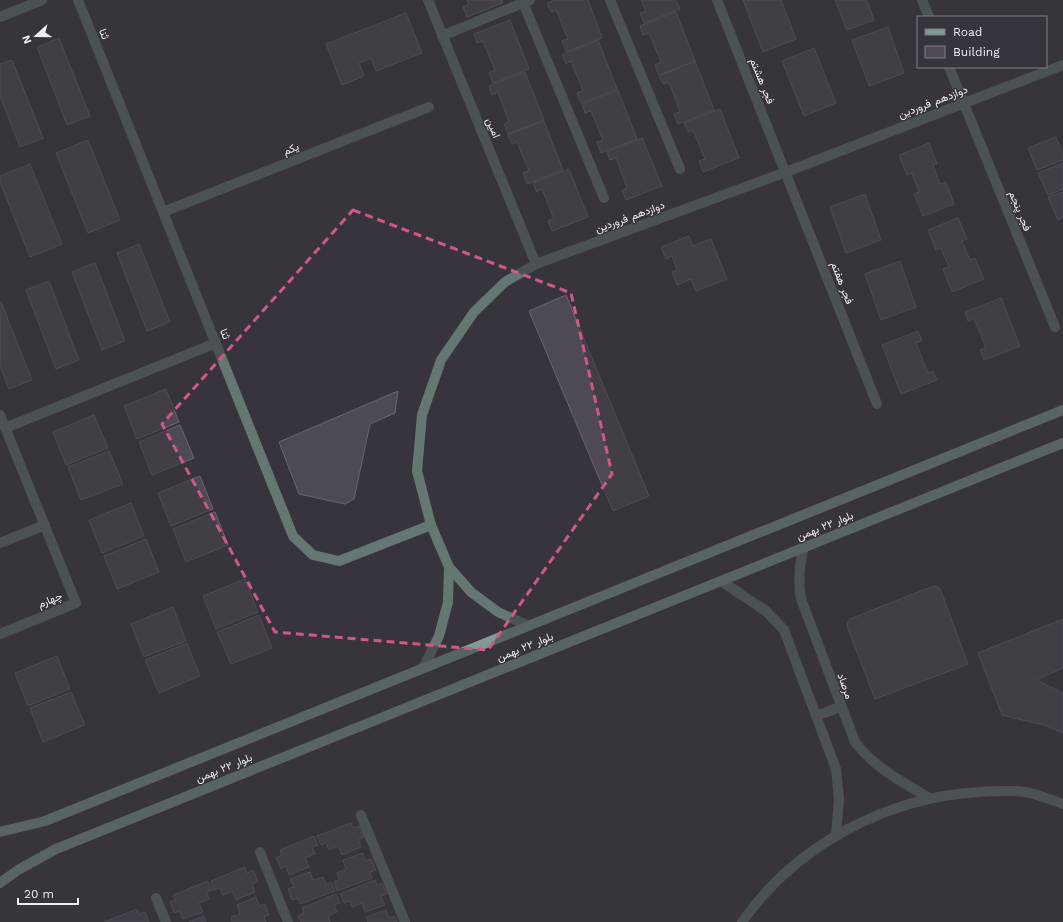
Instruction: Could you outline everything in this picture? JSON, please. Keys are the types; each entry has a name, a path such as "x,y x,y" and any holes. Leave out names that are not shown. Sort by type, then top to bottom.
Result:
{"main road":[{"name":"بلوار ۲۲ بهمن","path":"0,832 45,821 1063,410"},
{"name":"بلوار ۲۲ بهمن","path":"0,883 18,870 56,849 1063,443"}],"street":[{"path":"0,17 42,0"},
{"name":"ثنا","path":"78,0 293,536 313,555 340,561 431,525"},
{"name":"امین","path":"428,0 536,264"},
{"path":"610,0 680,169"},
{"name":"فجر هشتم","path":"717,0 786,172"},
{"path":"922,0 929,16"},
{"path":"442,36 525,1 604,198"},
{"name":"دوازدهم فروردین","path":"449,567 431,525 417,471 422,415 441,360 474,312 505,282 536,264 786,172 1063,65"},
{"name":"فجر پنجم","path":"949,68 1055,327"},
{"name":"یکم","path":"163,212 429,107"},
{"name":"فجر هفتم","path":"786,172 877,404"},
{"path":"5,428 216,343"},
{"name":"چهارم","path":"0,415 76,603 0,634"},
{"path":"0,543 45,525"},
{"name":"مرصاد","path":"804,547 798,582 801,599 840,707 855,742 867,758 929,798"},
{"path":"449,567 471,592 498,612 529,626"},
{"path":"423,668 439,636 448,602 449,567"},
{"path":"721,581 766,611 784,630 836,769 838,799 836,835"},
{"path":"816,716 840,707"},
{"path":"742,922 788,870 836,835 881,812 929,798 968,792 1026,792 1063,804"},
{"path":"361,815 405,922"},
{"path":"260,852 288,922"},
{"path":"156,898 166,922"}],"highlighted area":[{"path":"353,210 571,293 612,474 488,650 275,632 162,424"}],"building":[{"path":"467,0 502,0 503,3 467,17 463,7 469,4"},
{"path":"555,0 588,0 602,38 566,52 562,41 568,39 556,10 551,12 547,3"},
{"path":"641,0 676,0 680,9 644,23 640,13 646,11"},
{"path":"743,0 781,0 796,39 763,52"},
{"path":"835,0 867,0 874,20 847,30"},
{"path":"676,12 695,61 659,75 655,65 661,62 649,33 643,35 640,26"},
{"path":"406,13 422,53 376,71 371,58 359,63 364,76 342,85 326,44"},
{"path":"510,20 529,69 493,83 489,73 495,70 483,41 477,43 474,34"},
{"path":"888,27 904,73 869,86 852,40"},
{"path":"59,38 90,116 67,125 37,47"},
{"path":"598,40 617,89 581,103 577,93 583,91 571,61 566,64 562,55"},
{"path":"814,48 836,103 804,116 782,61"},
{"path":"12,60 43,138 20,147 0,96 0,64"},
{"path":"695,61 714,110 678,124 674,114 680,112 669,82 663,84 659,76"},
{"path":"525,72 544,120 508,134 504,124 509,122 498,92 492,95 489,86"},
{"path":"618,90 637,139 601,153 597,142 603,140 591,111 585,113 582,104"},
{"path":"720,109 739,158 703,172 699,161 705,159 693,130 688,132 684,123"},
{"path":"544,121 563,170 527,184 523,173 529,171 517,142 512,144 508,135"},
{"path":"1056,137 1063,154 1063,160 1037,170 1028,148"},
{"path":"642,138 662,186 626,200 622,190 627,188 616,158 610,160 607,152"},
{"path":"88,140 120,220 88,233 56,153"},
{"path":"929,143 937,164 933,165 940,184 946,182 954,204 923,216 914,194 919,192 912,173 907,175 899,155"},
{"path":"1063,163 1063,189 1048,195 1038,173"},
{"path":"30,164 62,244 30,257 0,182 0,176"},
{"path":"569,169 588,217 552,231 548,221 554,219 542,189 537,192 533,183"},
{"path":"1063,192 1063,217 1058,220 1048,197"},
{"path":"865,194 881,240 846,253 830,207"},
{"path":"958,218 967,239 962,241 970,260 975,258 984,279 952,292 943,269 949,267 941,248 936,250 928,230"},
{"path":"689,236 693,246 711,239 727,279 696,291 691,279 677,285 672,272 677,270 672,256 666,259 661,247"},
{"path":"139,244 170,322 147,331 117,253"},
{"path":"900,261 916,307 881,320 865,274"},
{"path":"95,263 125,341 102,350 72,272"},
{"path":"49,281 79,360 56,369 26,290"},
{"path":"566,295 649,496 613,511 529,311"},
{"path":"1001,298 1020,346 984,360 980,350 986,348 974,318 968,321 965,312"},
{"path":"1,302 32,380 9,389 0,366"},
{"path":"918,331 922,341 916,343 928,373 933,371 937,380 901,394 882,345"},
{"path":"166,389 179,422 137,439 124,406"},
{"path":"398,391 395,413 370,424 354,499 345,504 299,494 279,442"},
{"path":"94,415 108,448 66,465 53,432"},
{"path":"180,425 194,458 152,475 139,442"},
{"path":"109,451 123,484 81,500 68,467"},
{"path":"200,476 213,509 171,526 158,493"},
{"path":"131,503 144,536 102,553 89,520"},
{"path":"215,512 228,545 186,562 173,529"},
{"path":"146,539 159,572 117,589 104,556"},
{"path":"245,579 258,612 216,629 203,596"},
{"path":"933,586 938,587 941,591 968,664 875,699 847,626 848,622 850,619"},
{"path":"173,607 186,641 144,657 131,624"},
{"path":"259,615 272,648 231,664 217,632"},
{"path":"1063,619 1063,668 1036,680 1063,693 1063,733 1047,726 1002,715 978,653"},
{"path":"187,643 200,676 159,693 145,660"},
{"path":"57,656 70,689 28,706 15,673"},
{"path":"71,692 85,725 43,742 30,708"},
{"path":"351,823 353,828 359,826 364,837 358,839 361,847 342,855 338,846 329,850 326,843 321,845 317,836"},
{"path":"314,836 318,845 312,847 315,854 305,858 309,867 289,875 286,866 281,869 276,858 282,855 280,850"},
{"path":"362,853 366,861 371,859 376,870 370,872 372,878 337,891 334,882 339,879 337,873 346,869 343,860"},
{"path":"245,867 247,873 253,870 258,881 252,884 255,892 236,900 232,891 223,895 220,888 214,890 211,881"},
{"path":"310,872 313,880 323,877 326,884 331,882 335,891 300,904 298,898 292,900 288,889 294,887 290,879"},
{"path":"375,880 377,885 382,883 387,894 381,896 385,905 365,912 362,903 352,907 349,901 344,903 340,894"},
{"path":"208,881 212,890 206,892 209,899 199,903 203,912 183,919 180,911 174,913 170,902 176,900 173,895"},
{"path":"336,894 340,903 334,905 337,912 328,916 330,922 301,922 298,916 304,913 302,908"},
{"path":"256,897 259,906 265,904 269,915 264,917 266,922 232,922 231,917 240,914 237,905"},
{"path":"137,909 139,914 145,912 149,922 104,922"},
{"path":"386,910 389,918 394,916 397,922 368,922 366,917"},
{"path":"204,916 206,922 189,922"}]}
